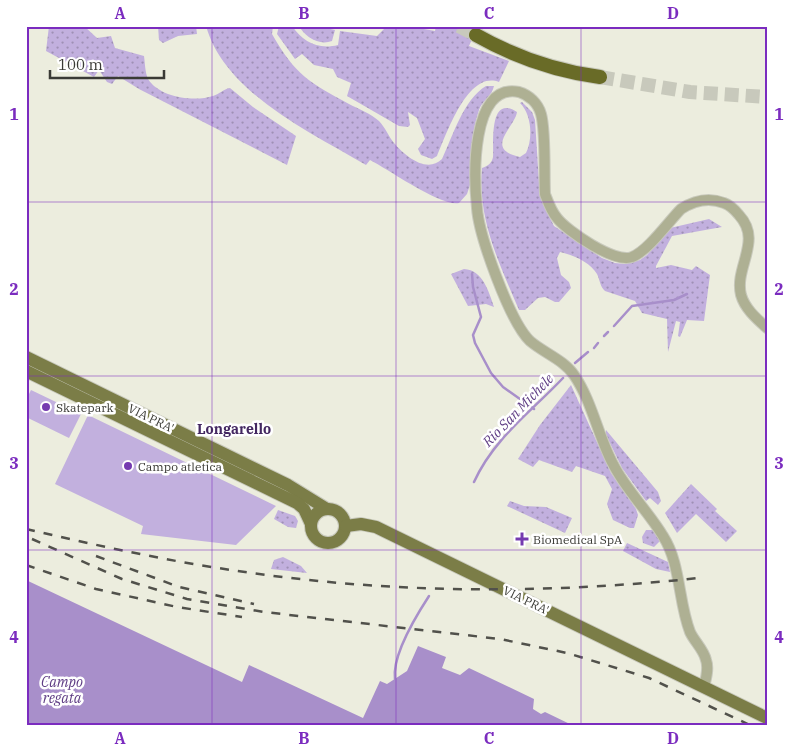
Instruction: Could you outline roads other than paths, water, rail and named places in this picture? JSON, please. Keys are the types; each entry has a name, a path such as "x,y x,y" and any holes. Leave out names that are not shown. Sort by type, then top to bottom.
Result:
{"highway":[{"path":"476,35 536,63 600,77"}],"main road":[{"name":"VIA PRA'","path":"26,357 288,485 327,509"},
{"name":"VIA PRA'","path":"26,371 297,503 304,509 311,524"},
{"path":"327,509 342,516 346,526 342,537 333,543 327,544 317,540 311,530 311,524 317,514 327,509"},
{"name":"VIA PRA'","path":"346,526 361,524 376,527 767,718"}],"street":[{"path":"704,687 706,660 690,632 671,552 664,536 618,474 575,377 565,365 530,340 518,324 486,248 477,211 475,184 477,151 483,117 488,105 500,95 514,92 524,94 534,101 542,115 545,194 548,204 563,226 611,256 626,259 640,253 681,208 688,204 707,200 717,201 732,207 741,217 749,234 748,249 740,283 742,298 748,309 767,328"}],"water":[{"name":"Campo regata","path":"26,580 242,682 249,665 363,718 380,681 387,684 407,671 418,646 446,657 442,668 460,675 469,668 534,699 533,709 541,714 545,712 574,726 26,726"}],"waterway":[{"path":"472,274 473,287 481,317 473,335 475,343 491,373 503,387 534,409"},
{"name":"Rio San Michele","path":"614,326 632,306 674,300 687,294"},
{"name":"Rio San Michele","path":"604,336 608,332"},
{"name":"Rio San Michele","path":"594,348 598,343"},
{"name":"Rio San Michele","path":"575,363 588,352"},
{"name":"Rio San Michele","path":"474,482 482,466 514,426 563,378"},
{"name":"Rio San Michele","path":"395,679 397,659 401,648 429,596"}],"tunnel":[{"path":"459,26 476,35"},
{"path":"600,77 690,92 767,97"}],"railway":[{"path":"26,529 190,563 245,572 358,584 415,588 529,589 585,587 699,578"},
{"path":"32,539 122,579 187,599 264,612 500,639 567,653 649,678 752,726"},
{"path":"96,556 179,587 254,604"},
{"path":"26,565 96,589 177,607 242,617"}],"place":[{"name":"Skatepark","path":"46,407"},
{"name":"Campo atletica","path":"128,466"},
{"name":"Biomedical SpA","path":"522,539"}],"district":[{"name":"Longarello","path":"234,429"}]}
